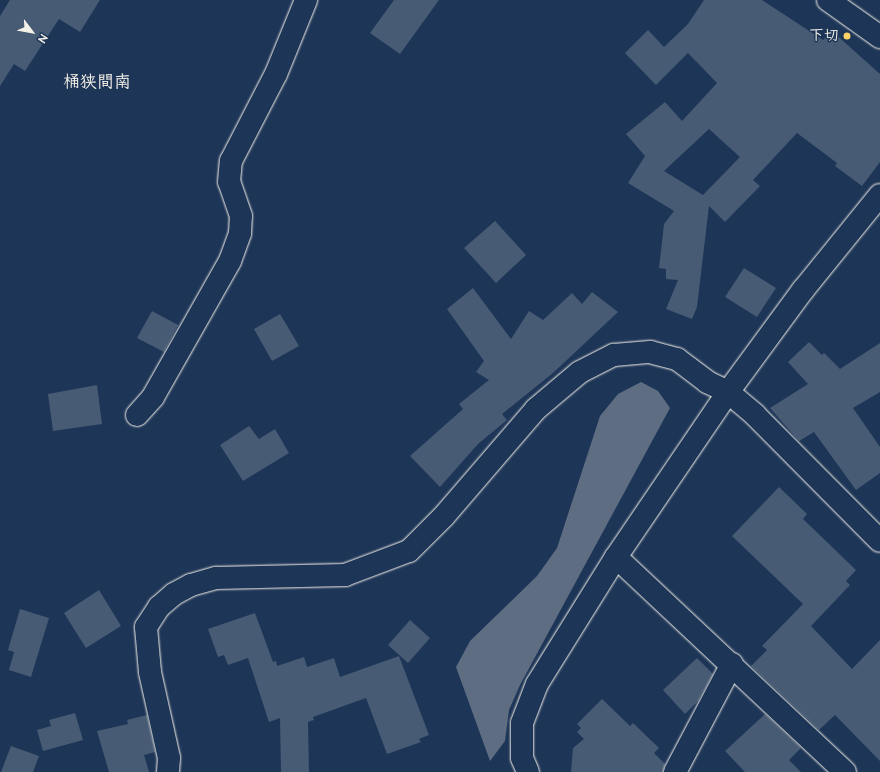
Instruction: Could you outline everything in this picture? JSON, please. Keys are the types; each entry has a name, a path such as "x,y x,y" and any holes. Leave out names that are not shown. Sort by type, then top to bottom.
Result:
{"street":[{"path":"137,415 153,397 230,261 240,233 241,216 229,182 231,161 276,74 306,0"},
{"path":"828,0 880,37"},
{"path":"528,772 522,758 522,723 538,684 616,557 728,392 803,290 880,195"},
{"path":"168,772 168,758 150,672 146,627 159,607 174,594 191,585 216,578 345,575 409,551 444,516 526,418 580,372 614,355 650,352 677,359 707,382 728,392 755,415 880,541"},
{"path":"616,557 732,664 845,772"},
{"path":"675,772 732,664"}],"water":[{"path":"641,382 658,391 670,408 520,685 509,710 505,741 490,761 456,667 470,641 537,576 557,548 600,416 618,394"}],"building":[{"path":"10,0 100,0 80,32 59,19 25,71 14,64 0,86 0,16"},
{"path":"394,0 439,0 400,54 370,33"},
{"path":"704,0 762,0 823,40 832,31 880,74 880,162 862,186 835,166 837,163 797,133 753,180 760,186 725,222 709,206 697,307 692,319 666,309 678,280 666,279 666,269 659,268 664,224 674,211 628,183 645,156 626,134 665,102 682,121 717,83 688,53 656,85 625,53 648,30 664,47 688,24","holes":["709,129 740,157 703,195 664,171"]},
{"path":"495,221 526,255 496,283 464,248"},
{"path":"744,268 776,288 757,317 725,297"},
{"path":"473,288 511,339 529,311 543,320 572,293 582,304 592,292 618,312 553,373 502,414 507,420 478,444 440,487 410,456 463,409 459,404 489,380 476,372 484,361 447,309"},
{"path":"152,311 178,325 164,352 137,338"},
{"path":"280,314 299,346 272,361 254,329"},
{"path":"809,342 822,355 824,353 840,369 880,343 880,392 853,408 880,447 880,473 856,490 814,432 799,441 770,408 808,384 788,362"},
{"path":"97,385 102,424 53,431 48,394"},
{"path":"249,426 259,439 275,429 289,453 243,481 220,445"},
{"path":"779,487 807,514 803,519 856,570 846,581 850,585 811,626 852,669 880,640 880,761 835,715 819,730 751,666 767,650 762,646 803,604 732,536"},
{"path":"99,590 121,626 86,648 64,613"},
{"path":"20,609 49,618 31,677 9,670 14,652 8,650"},
{"path":"255,613 273,662 276,661 277,666 304,657 307,667 334,658 340,677 399,656 429,735 419,739 421,742 387,754 366,698 313,717 314,720 308,722 309,772 281,772 280,718 269,722 248,658 228,665 224,655 218,657 208,629"},
{"path":"410,620 430,638 408,663 388,645"},
{"path":"697,658 713,674 698,701 685,714 663,690"},
{"path":"602,699 630,726 633,723 659,748 654,753 665,764 663,772 571,772 573,748 584,739 577,732 581,728 577,724"},
{"path":"75,713 83,740 43,751 37,730 51,726 49,720"},
{"path":"765,714 801,748 789,760 801,772 745,772 725,751"},
{"path":"147,715 155,752 144,755 149,772 109,772 97,731 128,724 127,720"},
{"path":"11,746 39,756 33,772 1,772"}],"place":[{"name":"下切","path":"847,36"}],"district":[{"name":"桶狭間南","path":"97,83"}]}
